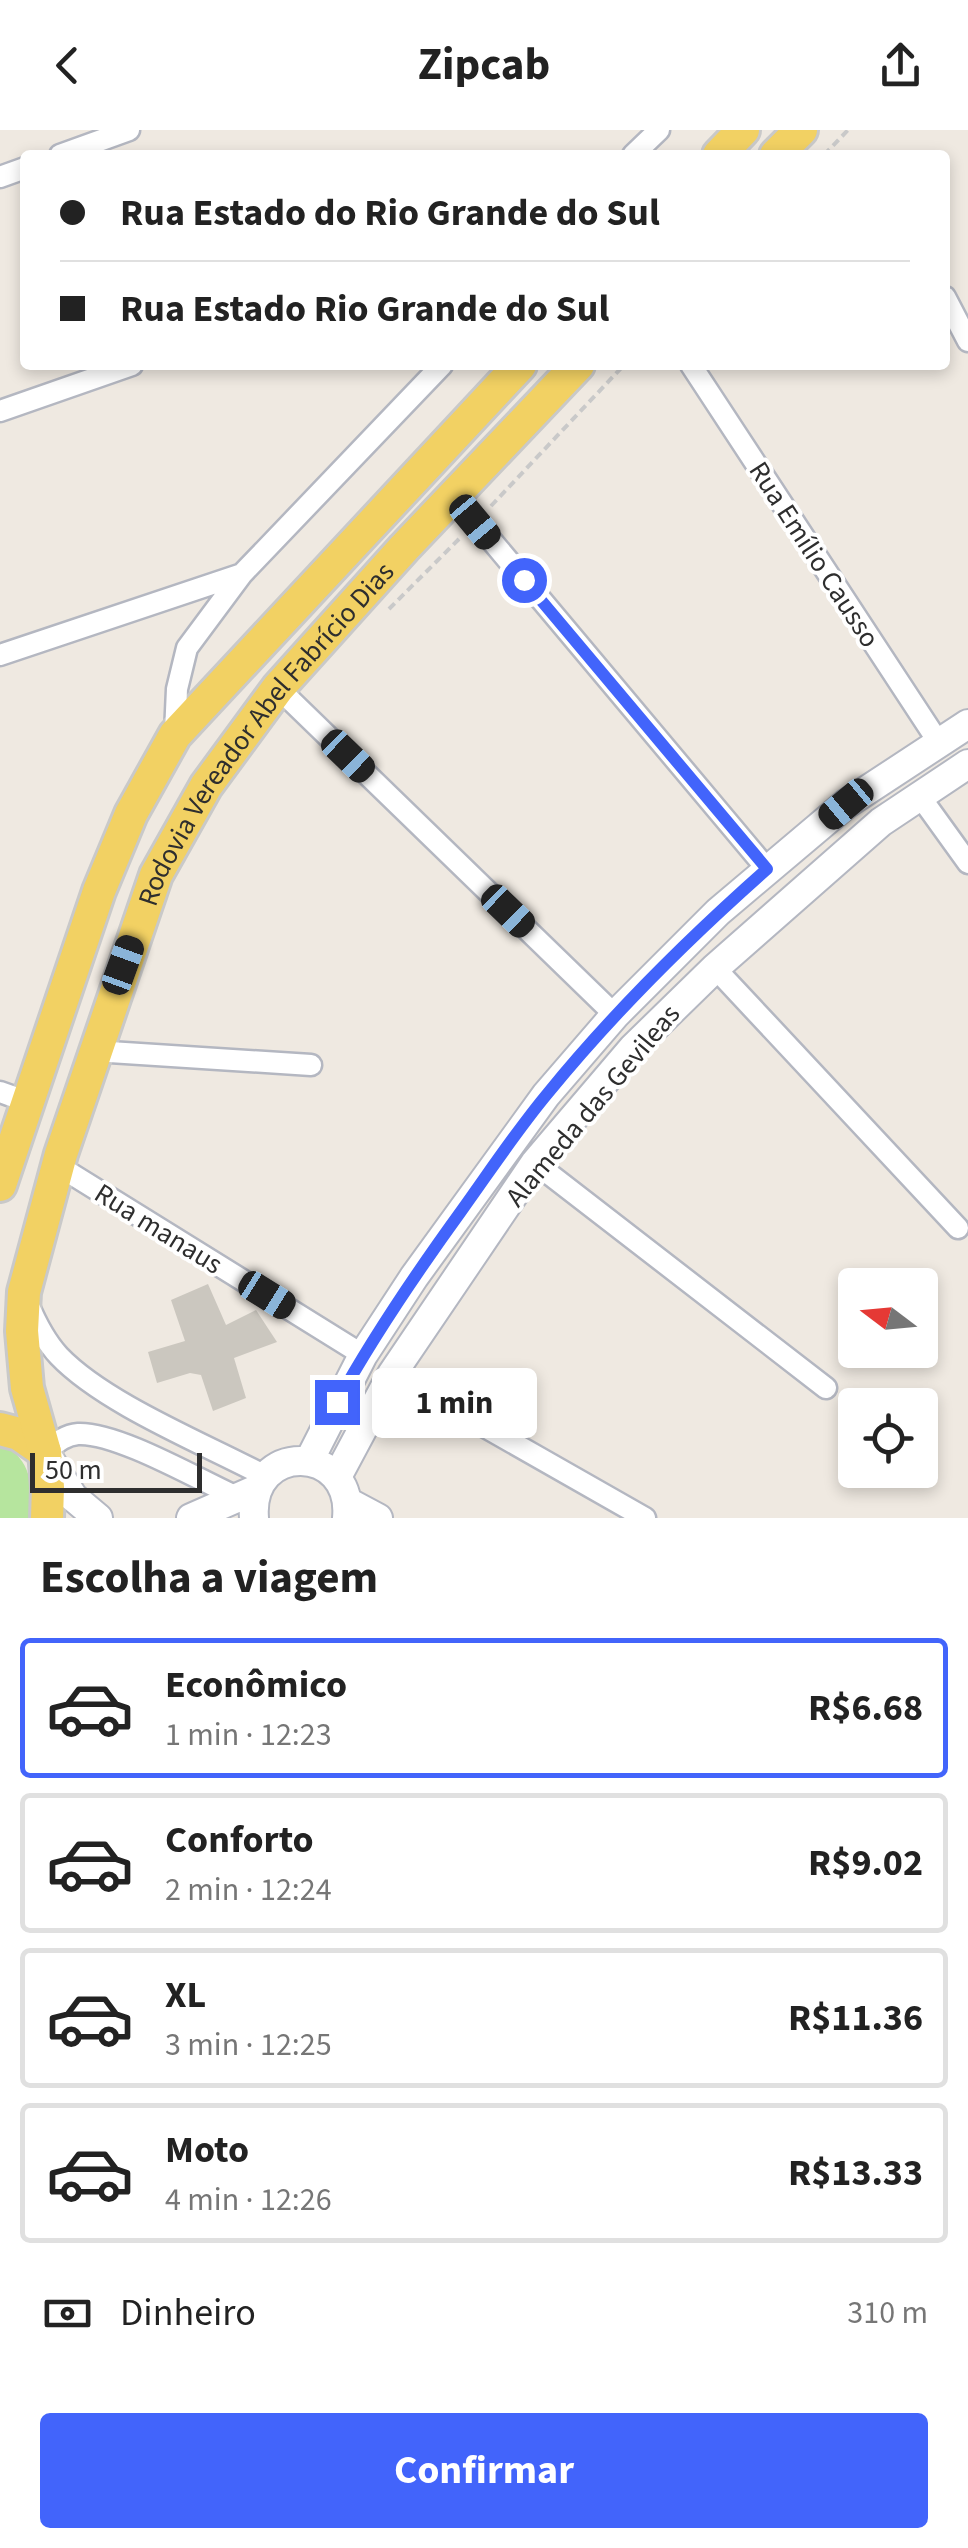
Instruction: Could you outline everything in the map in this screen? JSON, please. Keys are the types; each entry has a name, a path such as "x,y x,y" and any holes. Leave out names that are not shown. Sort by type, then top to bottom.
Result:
{"main road":[{"path":"724,150 742,130"},
{"path":"781,150 800,130"},
{"name":"Rodovia Vereador Abel Fabrício Dias","path":"0,1185 14,1097 131,814 175,735 515,370"},
{"name":"Rodovia Vereador Abel Fabrício Dias","path":"47,1518 44,1452 27,1388 22,1331 24,1292 58,1165 156,876 206,786 278,688 404,548 465,510 574,370"},
{"path":"0,1430 19,1434 44,1452"}],"street":[{"path":"74,150 129,130"},
{"path":"639,150 658,130"},
{"path":"950,306 968,341"},
{"path":"0,411 118,370"},
{"path":"175,735 177,689 187,648 242,574 437,370"},
{"name":"Rua Emílio Causso","path":"694,370 939,743"},
{"path":"465,510 767,869"},
{"path":"0,655 242,574"},
{"path":"278,688 615,1015"},
{"name":"Alameda das Gevileas","path":"309,1461 363,1354 414,1277 546,1095 615,1015 767,869 846,804 968,724"},
{"name":"Alameda das Gevileas","path":"344,1499 392,1374 536,1163 634,1048 715,968 880,822 968,764"},
{"path":"920,795 968,863"},
{"path":"715,968 958,1228"},
{"path":"94,1052 311,1065"},
{"path":"536,1163 826,1388"},
{"name":"Rua manaus","path":"58,1165 363,1354"},
{"path":"24,1292 39,1330 87,1380 154,1419 253,1495"},
{"path":"392,1374 646,1518"},
{"path":"98,1518 73,1498 44,1452 64,1437 78,1434 114,1440 253,1495"},
{"path":"191,1518 253,1495 278,1466 309,1461 324,1467 344,1499 378,1518"}],"path":[{"path":"829,150 848,130"},
{"path":"378,620 465,510 619,370"}],"green space":[{"path":"0,1445 25,1465 31,1485 32,1518 0,1518"}],"building":[{"path":"208,1284 226,1325 256,1310 277,1342 234,1358 246,1398 213,1411 201,1375 190,1373 157,1383 148,1352 185,1341 171,1300"}],"route":[{"path":"337,1402 363,1354 414,1277 546,1095 615,1015 767,869 524,580"}]}
